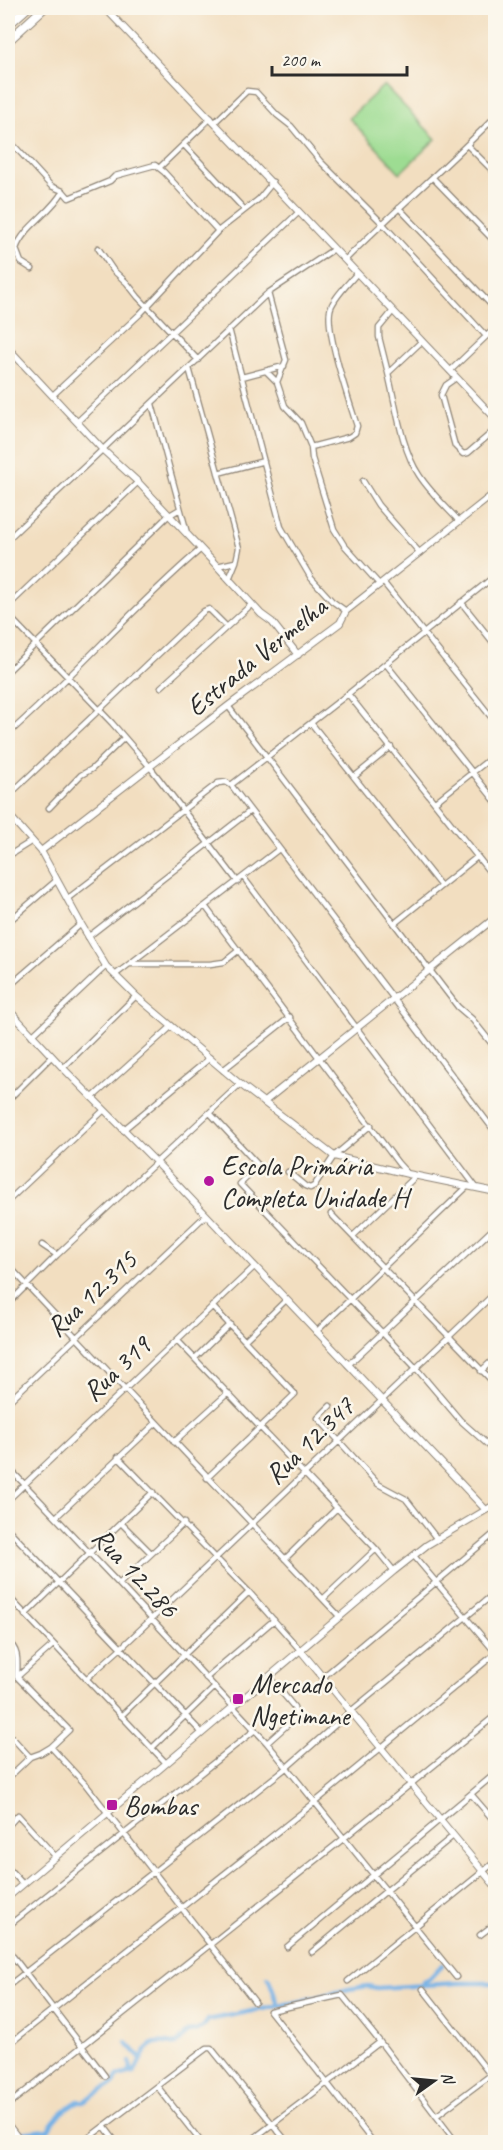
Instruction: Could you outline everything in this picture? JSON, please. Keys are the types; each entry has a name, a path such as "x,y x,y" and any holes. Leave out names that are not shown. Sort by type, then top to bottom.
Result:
{"highway":[{"path":"8,25 27,8"},
{"path":"8,42 44,8"}],"street":[{"path":"105,8 273,182 495,419"},
{"path":"159,168 247,91 256,92 277,115 291,126 320,160 382,223 486,336"},
{"path":"345,260 495,116"},
{"path":"8,139 51,186 63,191 69,198 110,181 115,176 155,165 218,231"},
{"path":"184,145 244,208"},
{"path":"467,145 495,174"},
{"path":"434,177 495,243"},
{"path":"53,394 119,335 218,231 258,199 273,182"},
{"path":"32,269 21,262 16,249 19,240 58,201 63,191"},
{"path":"399,208 495,310"},
{"path":"77,422 299,212"},
{"path":"98,248 107,263 198,360"},
{"path":"8,539 268,293 334,249"},
{"path":"310,447 349,437 355,433 357,426 337,358 330,323 330,309 357,273"},
{"path":"268,293 286,360 278,382"},
{"path":"393,311 379,328 379,337 403,436 412,463 428,487 459,520"},
{"path":"450,372 495,328"},
{"path":"229,329 281,527 311,578 332,601 346,611"},
{"path":"388,373 422,341"},
{"path":"8,348 103,450 138,482 261,614 272,622 298,655"},
{"path":"242,377 284,366"},
{"path":"189,368 239,548 229,579"},
{"path":"266,371 278,382 285,406 301,423 310,447 327,511 344,545 382,583 495,723"},
{"path":"456,378 446,385 441,395 454,446 463,454 468,453 495,429"},
{"path":"152,404 188,536"},
{"path":"218,473 264,461"},
{"path":"363,481 378,505 420,553"},
{"path":"8,606 138,482"},
{"name":"Estrada Vermelha","path":"41,851 228,706 340,623 346,611 495,492"},
{"path":"8,671 168,516 180,509"},
{"path":"8,734 168,577 201,549"},
{"path":"217,566 236,562"},
{"path":"231,784 386,664 495,575"},
{"path":"461,602 495,646"},
{"path":"161,687 252,604"},
{"path":"8,796 204,611 209,609 213,611 226,626"},
{"path":"8,615 150,767 238,882"},
{"path":"386,664 495,802"},
{"path":"348,694 495,880"},
{"path":"228,706 458,1007 472,1019 495,1049"},
{"path":"311,723 440,885"},
{"path":"49,808 81,775 92,769 124,738"},
{"path":"354,777 391,747"},
{"path":"435,802 495,754"},
{"path":"67,899 218,783 231,784 495,1133"},
{"path":"88,937 250,811"},
{"path":"8,814 41,851 106,966 136,996 240,1084 334,1156 495,1192"},
{"path":"8,856 32,841"},
{"path":"115,975 279,849"},
{"path":"395,923 477,857"},
{"path":"244,878 357,1026 472,1186"},
{"path":"8,922 57,880"},
{"path":"206,906 408,1174"},
{"path":"264,1102 495,917"},
{"path":"8,987 81,924"},
{"path":"130,964 210,964 224,962 239,950"},
{"path":"32,1035 106,966"},
{"path":"63,1068 136,996"},
{"path":"8,1009 486,1510"},
{"path":"223,1070 290,1017"},
{"path":"92,1098 172,1026"},
{"path":"8,1100 52,1056"},
{"path":"123,1130 210,1058"},
{"path":"8,1304 57,1255 240,1084"},
{"path":"8,1201 104,1110"},
{"path":"210,1113 259,1166 240,1184 416,1368 460,1420 495,1452"},
{"path":"288,1172 305,1186 310,1188 314,1186 334,1156 370,1125"},
{"path":"353,1236 416,1176"},
{"path":"316,1332 472,1186"},
{"path":"331,1215 495,1385"},
{"name":"Rua 12.315","path":"8,1402 206,1216"},
{"path":"348,1365 495,1226"},
{"path":"42,1245 57,1255"},
{"path":"8,1265 340,1617"},
{"name":"Rua 319","path":"8,1500 254,1267"},
{"name":"Rua 12.347","path":"86,1679 495,1292"},
{"path":"245,1340 286,1300"},
{"path":"207,1478 295,1394 212,1306"},
{"path":"195,1358 230,1324"},
{"path":"177,1340 376,1549 394,1571"},
{"path":"482,1371 495,1357"},
{"path":"174,1442 228,1393"},
{"path":"330,1406 318,1418 378,1484 406,1499 437,1539"},
{"path":"56,1517 156,1423"},
{"path":"118,1457 184,1523 302,1651 495,1887"},
{"name":"Rua 12.286","path":"8,1467 267,1743 456,1977"},
{"path":"26,1615 153,1492"},
{"path":"8,1897 394,1571 437,1539 495,1504"},
{"path":"285,1559 337,1508"},
{"path":"121,1523 151,1553"},
{"path":"119,1584 184,1523"},
{"path":"8,1529 202,1733"},
{"path":"323,1677 495,1532"},
{"path":"322,1599 376,1549"},
{"path":"8,2045 314,1803 495,1653 414,1556"},
{"path":"121,1716 249,1592"},
{"path":"8,1986 286,1768 495,1592"},
{"path":"8,1596 166,1763"},
{"path":"206,1678 274,1620"},
{"path":"8,1642 13,1646 17,1656 17,1677 69,1730 51,1747 30,1757 8,1778"},
{"path":"17,1677 53,1645"},
{"path":"267,1743 296,1717 294,1707 270,1678"},
{"path":"153,1748 215,1687"},
{"path":"8,2105 411,1785 495,1715"},
{"path":"8,1926 255,1730"},
{"path":"8,1733 30,1757"},
{"path":"51,1747 86,1785 255,2002"},
{"path":"287,1947 495,1773"},
{"path":"471,1794 495,1823"},
{"path":"8,1826 18,1815 56,1857"},
{"path":"312,1952 453,1836"},
{"path":"348,1981 495,1861"},
{"path":"8,1868 23,1884"},
{"path":"480,1935 495,1923"},
{"path":"8,1950 105,2076"},
{"path":"423,1989 493,2073 495,2082"},
{"path":"373,2142 270,2011 342,1995 456,2142"},
{"path":"249,2142 380,2042"},
{"path":"83,2142 207,2048 212,2048 287,2142"},
{"path":"436,2116 493,2073"},
{"path":"157,2086 201,2142"},
{"path":"8,2125 20,2141"},
{"path":"104,2126 116,2142"}],"green space":[{"path":"384,85 436,139 400,173 349,118"}],"waterway":[{"path":"422,1986 423,1982 442,1965"},
{"path":"268,1977 279,2006"},
{"path":"21,2133 48,2130 58,2116 71,2106 80,2100 83,2102 115,2082 117,2076 134,2072 148,2047 158,2042 176,2045 188,2032 200,2029 208,2020 368,1986 377,1988 496,1983"},
{"path":"126,2042 140,2057"},
{"path":"128,2072 131,2070 130,2062"},
{"path":"8,2141 14,2137"}],"place":[{"name":"Escola Primária Completa Unidade H","path":"209,1181"},
{"name":"Mercado Ngetimane","path":"238,1699"},
{"name":"Bombas","path":"112,1805"}]}
